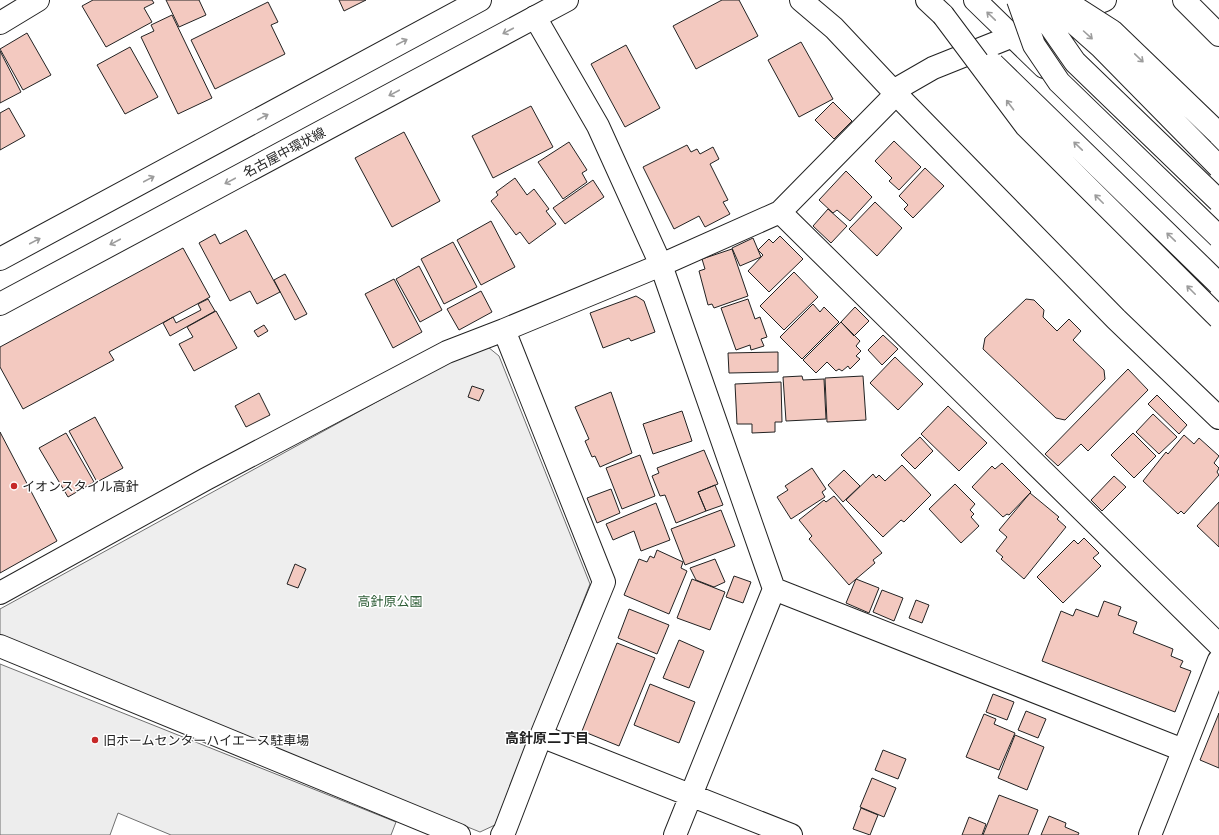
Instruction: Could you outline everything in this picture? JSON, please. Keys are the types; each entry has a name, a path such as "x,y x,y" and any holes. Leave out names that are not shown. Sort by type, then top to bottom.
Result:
{"main road":[{"path":"0,23 36,0"},
{"path":"0,259 480,0"},
{"name":"名古屋中環状線","path":"0,304 568,0"},
{"path":"801,0 834,28 894,93 1116,319 1219,418"},
{"path":"975,0 1219,238"},
{"path":"1018,0 1034,46 1059,82 1219,238"},
{"path":"1028,0 1219,184"},
{"path":"1032,0 1076,62 1219,201"},
{"path":"1048,0 1101,47 1219,167"},
{"path":"1064,0 1112,31 1219,134"},
{"path":"0,593 206,479 440,356 661,265 780,212 894,93 933,68 1105,0"},
{"path":"1184,0 1219,35"},
{"path":"935,7 1219,284"},
{"path":"935,7 1026,126 1219,318"},
{"path":"535,17 598,126 661,265 774,589 675,835"},
{"path":"780,212 1219,645"},
{"path":"502,835 604,582 504,330"},
{"path":"774,589 1183,750"},
{"path":"0,646 459,835"},
{"path":"1150,835 1219,660"},
{"path":"541,736 791,835"}],"green space":[{"name":"高針原公園","path":"488,347 499,356 590,584 495,825 480,832 0,638 0,609 451,361"}],"shaded area":[{"name":"旧ホームセンターハイエース駐車場","path":"0,664 396,822 391,835 171,835 118,813 110,835 0,835"}],"building":[{"path":"93,0 152,0 154,3 144,8 152,22 106,47 82,6"},
{"path":"166,0 199,0 206,15 179,27"},
{"path":"339,0 366,0 344,11"},
{"path":"722,0 739,0 758,36 696,69 673,26"},
{"path":"268,2 278,22 271,25 285,54 215,89 191,40"},
{"path":"172,15 212,98 178,114 141,37 154,31 151,25"},
{"path":"27,33 51,75 23,90 0,49"},
{"path":"801,42 833,99 799,117 768,60"},
{"path":"626,45 660,108 625,127 591,64"},
{"path":"130,47 158,97 125,114 97,65"},
{"path":"0,51 21,92 0,103"},
{"path":"833,102 852,121 834,139 815,120"},
{"path":"531,106 553,147 493,178 472,136"},
{"path":"9,108 25,136 0,150 0,113"},
{"path":"404,132 440,201 392,227 355,158"},
{"path":"894,141 921,167 899,190 889,181 892,178 875,161"},
{"path":"569,142 587,170 582,173 587,182 563,199 538,162"},
{"path":"687,145 691,152 697,149 700,154 713,147 719,159 710,164 728,200 723,202 730,214 705,227 699,216 674,229 643,167"},
{"path":"925,168 944,186 913,218 904,209 908,205 899,196"},
{"path":"846,171 872,197 850,221 837,210 833,213 819,200"},
{"path":"515,178 527,195 534,189 549,209 546,211 556,224 529,244 520,232 516,235 491,201 498,195 496,192"},
{"path":"593,180 604,197 565,224 553,208"},
{"path":"875,202 902,228 877,256 849,229"},
{"path":"828,209 847,226 831,243 813,226"},
{"path":"491,221 515,267 481,285 457,240"},
{"path":"246,230 280,292 257,304 250,291 230,301 199,243 215,234 220,244"},
{"path":"780,236 803,259 769,292 748,271 763,255 758,250 769,239 773,243"},
{"path":"753,238 761,257 740,266 732,248"},
{"path":"453,242 477,287 444,304 421,259"},
{"path":"183,248 210,297 109,352 114,360 23,409 0,367 0,347"},
{"path":"732,249 748,296 714,308 712,304 708,305 699,271 705,269 702,259"},
{"path":"419,266 442,310 420,322 396,279"},
{"path":"794,272 818,297 784,330 760,306"},
{"path":"285,274 307,314 295,320 274,280"},
{"path":"394,279 422,332 393,348 365,294"},
{"path":"481,291 492,312 459,330 447,309"},
{"path":"636,296 644,301 655,332 631,341 629,338 603,348 590,313"},
{"path":"208,299 215,311 170,336 163,323 173,317 176,323 201,310 198,304"},
{"path":"748,299 755,319 760,317 767,337 761,339 764,346 751,350 750,345 736,350 721,308"},
{"path":"1026,299 1034,300 1044,310 1043,317 1057,331 1069,319 1081,331 1073,340 1104,370 1105,379 1065,420 1056,418 983,349 985,338"},
{"path":"813,304 820,312 824,307 839,322 802,359 780,337"},
{"path":"855,307 869,321 854,336 841,322"},
{"path":"216,311 237,348 194,371 179,344 193,337 187,327"},
{"path":"841,322 860,341 856,346 861,351 856,356 860,359 850,369 848,366 842,371 839,369 836,371 827,362 816,373 803,360"},
{"path":"264,325 268,331 258,337 254,331"},
{"path":"883,335 898,349 882,365 868,350"},
{"path":"778,352 778,372 729,373 728,353"},
{"path":"895,357 923,384 898,410 870,383"},
{"path":"1128,369 1148,390 1088,451 1081,444 1058,466 1045,454"},
{"path":"802,376 803,380 824,379 826,419 786,421 783,377"},
{"path":"863,376 866,420 827,422 825,378"},
{"path":"781,382 782,422 775,422 775,432 752,433 752,424 737,424 735,384"},
{"path":"472,386 484,390 479,401 468,397"},
{"path":"611,392 632,453 600,467 595,456 592,457 585,441 589,439 575,407"},
{"path":"259,393 270,415 246,427 235,406"},
{"path":"1157,395 1187,425 1179,434 1148,404"},
{"path":"948,406 987,443 959,471 921,434"},
{"path":"682,411 692,441 653,454 643,424"},
{"path":"1153,414 1177,437 1159,454 1136,432"},
{"path":"95,417 123,468 97,482 69,431"},
{"name":"イオンスタイル高針","path":"0,432 57,541 0,573"},
{"path":"66,433 94,482 68,497 39,448"},
{"path":"1133,433 1156,456 1134,478 1111,455"},
{"path":"1184,435 1194,444 1199,438 1219,456 1214,463 1219,468 1217,472 1219,475 1184,514 1181,511 1178,514 1143,481 1166,452 1168,454"},
{"path":"920,437 933,451 915,469 901,455"},
{"path":"704,450 718,484 698,492 706,511 676,523 665,495 660,496 652,476 659,473 657,468"},
{"path":"640,455 655,496 622,509 606,468"},
{"path":"1002,463 1031,492 1009,515 1007,514 1003,517 972,487 992,466 995,469"},
{"path":"902,465 931,495 904,522 901,520 883,537 846,500 873,474 876,478 879,475 885,481"},
{"path":"812,468 826,489 822,492 825,497 791,519 777,497 788,490 785,486"},
{"path":"844,470 860,486 843,502 828,485"},
{"path":"1114,476 1126,487 1102,511 1091,500"},
{"path":"955,484 975,504 970,510 974,514 971,517 979,526 961,543 929,509"},
{"path":"715,485 723,505 706,511 698,492"},
{"path":"611,489 620,513 597,523 587,498"},
{"path":"1030,493 1059,517 1057,519 1066,527 1024,579 1001,559 1003,557 996,551 1007,537 999,530"},
{"path":"834,496 882,553 873,560 875,563 849,585 809,539 812,536 799,520 824,500 826,502"},
{"path":"1219,502 1219,547 1197,526"},
{"path":"656,503 670,540 641,551 634,531 613,540 606,524"},
{"path":"721,510 735,546 685,565 671,529"},
{"path":"1084,538 1099,553 1093,558 1101,566 1063,603 1037,577 1074,540 1078,544"},
{"path":"657,550 683,562 681,568 687,571 669,614 624,595 639,559 647,562 650,556 654,558"},
{"path":"715,559 725,582 714,587 696,580 690,568"},
{"path":"295,564 306,569 298,588 287,584"},
{"path":"734,576 751,582 743,603 726,597"},
{"path":"692,579 725,592 710,630 677,618"},
{"path":"856,579 879,588 869,613 846,603"},
{"path":"882,590 903,598 894,621 873,612"},
{"path":"916,600 929,605 922,623 909,618"},
{"path":"1104,601 1121,607 1118,615 1137,622 1133,633 1173,649 1171,656 1183,661 1180,667 1191,671 1175,712 1042,661 1061,611 1073,616 1076,609 1098,617"},
{"path":"629,609 669,625 657,654 618,638"},
{"path":"679,640 704,651 689,688 663,678"},
{"path":"617,643 655,658 619,746 582,731"},
{"path":"650,684 695,702 679,743 634,725"},
{"path":"993,694 1014,702 1007,720 986,712"},
{"path":"1026,711 1046,719 1038,738 1018,730"},
{"path":"1219,713 1219,768 1200,760"},
{"path":"984,714 996,719 994,724 1015,733 999,770 966,757"},
{"path":"1015,735 1044,747 1027,790 998,778"},
{"path":"883,750 906,759 898,779 875,770"},
{"path":"872,778 896,788 884,817 860,807"},
{"path":"999,795 1038,810 1028,835 983,835"},
{"path":"861,808 878,815 870,835 853,829"},
{"path":"1049,816 1066,823 1065,827 1079,833 1078,835 1041,835"},
{"path":"969,817 986,824 982,835 962,835"}],"place":[{"name":"イオンスタイル高針","path":"14,486"},
{"name":"旧ホームセンターハイエース駐車場","path":"95,740"}],"district":[{"name":"高針原二丁目","path":"547,738"}]}
